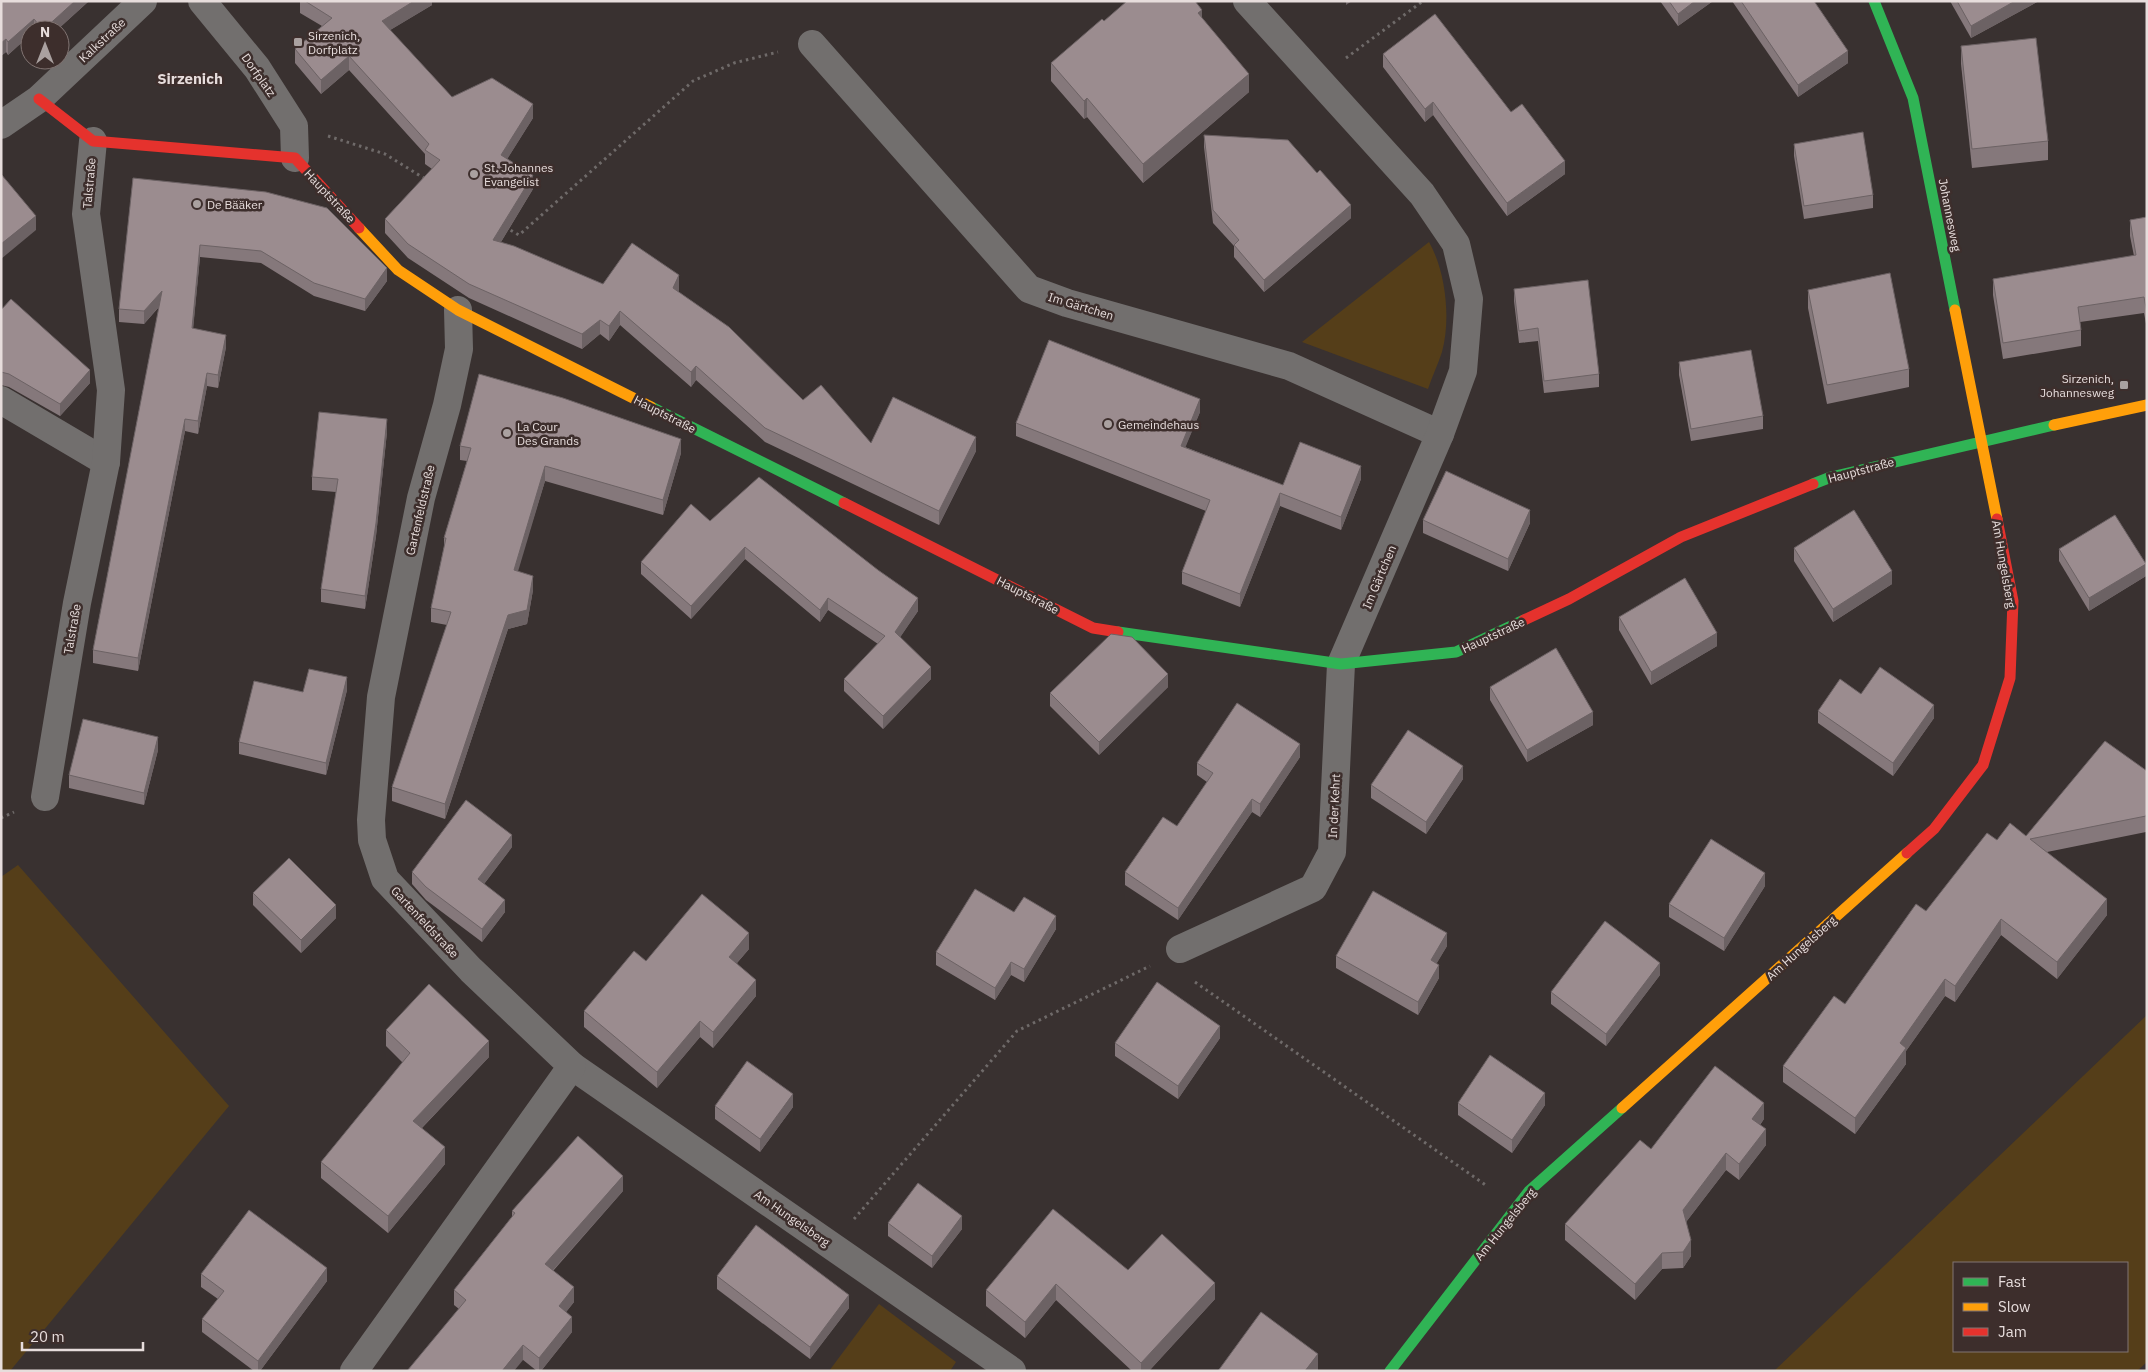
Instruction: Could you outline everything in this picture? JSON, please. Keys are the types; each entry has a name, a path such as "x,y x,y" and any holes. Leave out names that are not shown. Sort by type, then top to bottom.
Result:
{"street":[{"name":"Kalkstraße","path":"39,99 143,1"},
{"name":"Dorfplatz","path":"202,1 257,68 294,126 295,158"},
{"name":"Im Gärtchen","path":"1247,1 1422,194 1456,244 1468,298 1463,371 1440,434 1341,664"},
{"name":"Johannesweg","path":"1874,1 1879,9 1913,98 1981,440"},
{"name":"Im Gärtchen","path":"812,44 1029,289 1068,303 1289,366 1440,434"},
{"path":"1,125 39,99 92,141"},
{"name":"Hauptstraße","path":"92,141 295,158 398,270 458,310 1093,628 1341,664 1456,652 1569,599 1681,537 1831,477 1981,440 2147,405"},
{"name":"Talstraße","path":"45,797 77,603 106,462 111,390 86,214 92,141"},
{"name":"Gartenfeldstraße","path":"458,310 459,349 447,405 421,498 381,698 371,820 372,840 385,879 412,911 572,1066"},
{"path":"1,400 106,462"},
{"name":"Am Hungelsberg","path":"1390,1371 1516,1207 1536,1184 1934,829 1983,764 2010,678 2013,601 1981,440"},
{"name":"In der Kehrt","path":"1180,949 1313,888 1332,852 1341,664"},
{"path":"354,1371 572,1066"},
{"name":"Am Hungelsberg","path":"572,1066 1012,1371"}],"path":[{"path":"1318,79 1423,1"},
{"path":"502,225 519,235 693,81 734,63 812,44"},
{"path":"345,140 385,154 435,184"},
{"path":"831,1246 1018,1031 1155,964"},
{"path":"1188,976 1516,1207"}],"shaded area":[{"path":"1429,242 1435,254 1443,281 1446,325 1442,352 1428,389 1302,342"},
{"path":"18,865 229,1106 10,1371 1,1371 1,877"},
{"path":"2147,1015 2147,1362 2137,1371 1774,1371"},
{"path":"879,1304 956,1362 950,1371 829,1371"}],"building":[{"path":"1,1 75,1 54,20 20,20 20,31 8,42 6,39 1,43"},
{"path":"305,1 414,1 382,21 452,97 492,78 533,104 501,155 533,175 493,240 514,246 603,284 632,243 679,275 673,288 729,327 803,400 821,385 871,443 893,397 976,437 939,511 765,428 696,366 691,372 620,311 609,326 600,320 582,334 469,284 408,244 385,219 440,160 425,150 429,144 349,56 321,80 295,49 332,18"},
{"path":"1127,1 1195,1 1202,10 1198,13 1249,74 1143,164 1087,98 1084,101 1051,63 1102,19 1104,21"},
{"path":"1669,1 1695,1 1678,14"},
{"path":"1741,1 1814,1 1848,51 1798,85"},
{"path":"1957,1 2015,1 1971,26"},
{"path":"1435,14 1511,112 1522,104 1565,161 1507,203 1433,102 1425,109 1383,54"},
{"path":"2036,38 2048,141 1972,149 1961,46"},
{"path":"1863,132 1873,195 1804,206 1794,144"},
{"path":"1204,135 1288,140 1317,173 1320,170 1351,205 1264,280 1234,245 1239,240 1213,210"},
{"path":"1,174 36,216 1,244"},
{"path":"133,178 266,192 327,208 387,268 365,299 314,283 261,251 200,245 192,328 226,335 218,375 207,373 198,421 185,419 138,658 93,650 162,291 144,311 119,309"},
{"path":"2147,217 2147,313 2144,297 2078,307 2081,330 2003,343 1993,279 2136,255 2130,220"},
{"path":"1890,273 1909,369 1827,385 1808,290"},
{"path":"1588,280 1599,374 1544,381 1538,328 1519,331 1514,289"},
{"path":"11,299 90,370 60,404 9,374 1,372 1,310"},
{"path":"1049,340 1200,399 1181,446 1283,485 1300,442 1361,466 1341,517 1280,493 1240,594 1182,572 1210,500 1016,423"},
{"path":"1751,350 1763,416 1691,429 1679,362"},
{"path":"479,374 563,398 681,439 663,500 545,466 514,570 533,576 527,610 508,615 445,804 392,787 451,612 431,608 446,538 444,538 471,448 460,446"},
{"path":"319,412 387,419 376,523 365,596 321,589 338,479 312,477"},
{"path":"1446,471 1530,510 1508,559 1423,520"},
{"path":"759,477 878,570 918,598 895,632 931,667 883,716 844,679 885,636 828,598 820,610 745,547 691,606 641,562 691,504 710,521"},
{"path":"1854,510 1892,571 1833,609 1794,548"},
{"path":"2115,515 2146,564 2089,598 2059,549"},
{"path":"1685,578 1717,633 1651,672 1619,617"},
{"path":"1111,634 1132,637 1168,674 1099,742 1050,693"},
{"path":"1556,648 1593,712 1527,750 1490,687"},
{"path":"1880,667 1934,705 1893,763 1818,711 1840,679 1861,694"},
{"path":"309,669 347,677 326,763 239,742 254,681 303,692"},
{"path":"1237,703 1300,744 1260,804 1252,799 1178,908 1125,872 1163,817 1177,826 1213,773 1197,763"},
{"path":"83,719 158,737 144,793 69,775"},
{"path":"1408,730 1463,766 1426,822 1371,785"},
{"path":"2105,741 2147,771 2147,812 2146,816 2030,839 2107,899 2057,962 2001,919 1955,986 1945,979 1900,1043 1906,1048 1855,1118 1783,1066 1834,996 1845,1004 1916,904 1926,911 1987,833 1997,840 2010,823 2026,836"},
{"path":"466,800 512,835 478,879 505,900 482,929 426,887 412,872"},
{"path":"1711,839 1765,873 1724,938 1669,904"},
{"path":"289,858 336,905 301,940 253,893"},
{"path":"975,889 1014,912 1024,897 1056,916 1024,969 1011,962 995,988 936,952"},
{"path":"1373,891 1447,933 1431,960 1439,965 1418,1002 1336,956"},
{"path":"702,894 749,933 729,957 756,980 713,1032 700,1021 657,1072 584,1011 634,951 646,961"},
{"path":"1605,921 1660,963 1606,1034 1551,992"},
{"path":"1157,982 1220,1026 1178,1086 1115,1043"},
{"path":"429,984 489,1041 413,1121 445,1147 388,1216 321,1162 410,1053 386,1030"},
{"path":"1490,1055 1545,1093 1512,1140 1458,1103"},
{"path":"747,1061 793,1094 760,1139 715,1106"},
{"path":"1715,1066 1764,1103 1752,1119 1766,1129 1739,1164 1726,1153 1683,1210 1691,1240 1683,1252 1662,1253 1635,1284 1565,1224 1640,1140 1651,1149"},
{"path":"578,1136 623,1176 545,1264 574,1287 559,1306 572,1317 539,1358 523,1345 502,1371 407,1371 466,1300 454,1290 515,1213 512,1211"},
{"path":"918,1183 962,1216 932,1256 888,1223"},
{"path":"1053,1209 1128,1270 1162,1234 1215,1283 1141,1363 1056,1284 1025,1322 986,1290"},
{"path":"249,1210 327,1268 258,1361 202,1319 224,1291 201,1274"},
{"path":"756,1225 849,1295 810,1347 717,1276"},
{"path":"1261,1312 1318,1354 1305,1371 1218,1371"}],"traffic: fast":[{"path":"1874,1 1913,98 1955,310"},
{"path":"651,407 844,503"},
{"path":"1813,484 1831,477 2054,425"},
{"path":"1118,632 1341,664 1456,652 1524,620"},
{"path":"1390,1371 1529,1191 1622,1108"}],"traffic: slow":[{"path":"359,228 398,270 458,310 651,407"},
{"path":"1955,310 1997,519"},
{"path":"2054,425 2147,405"},
{"path":"1622,1108 1907,853"}],"traffic: jam":[{"path":"39,99 93,141 295,158 359,228"},
{"path":"1524,620 1569,599 1681,537 1813,484"},
{"path":"844,503 1093,628 1118,632"},
{"path":"1907,853 1934,829 1983,765 2010,678 2013,601 1997,519"}],"place":[{"name":"Sirzenich, Dorfplatz","path":"298,42"},
{"name":"St. Johannes Evangelist","path":"474,174"},
{"name":"De Bääker","path":"197,204"},
{"name":"Sirzenich, Johannesweg","path":"2124,385"},
{"name":"Gemeindehaus","path":"1108,424"},
{"name":"La Cour Des Grands","path":"507,433"}],"district":[{"name":"Sirzenich","path":"190,78"}]}
